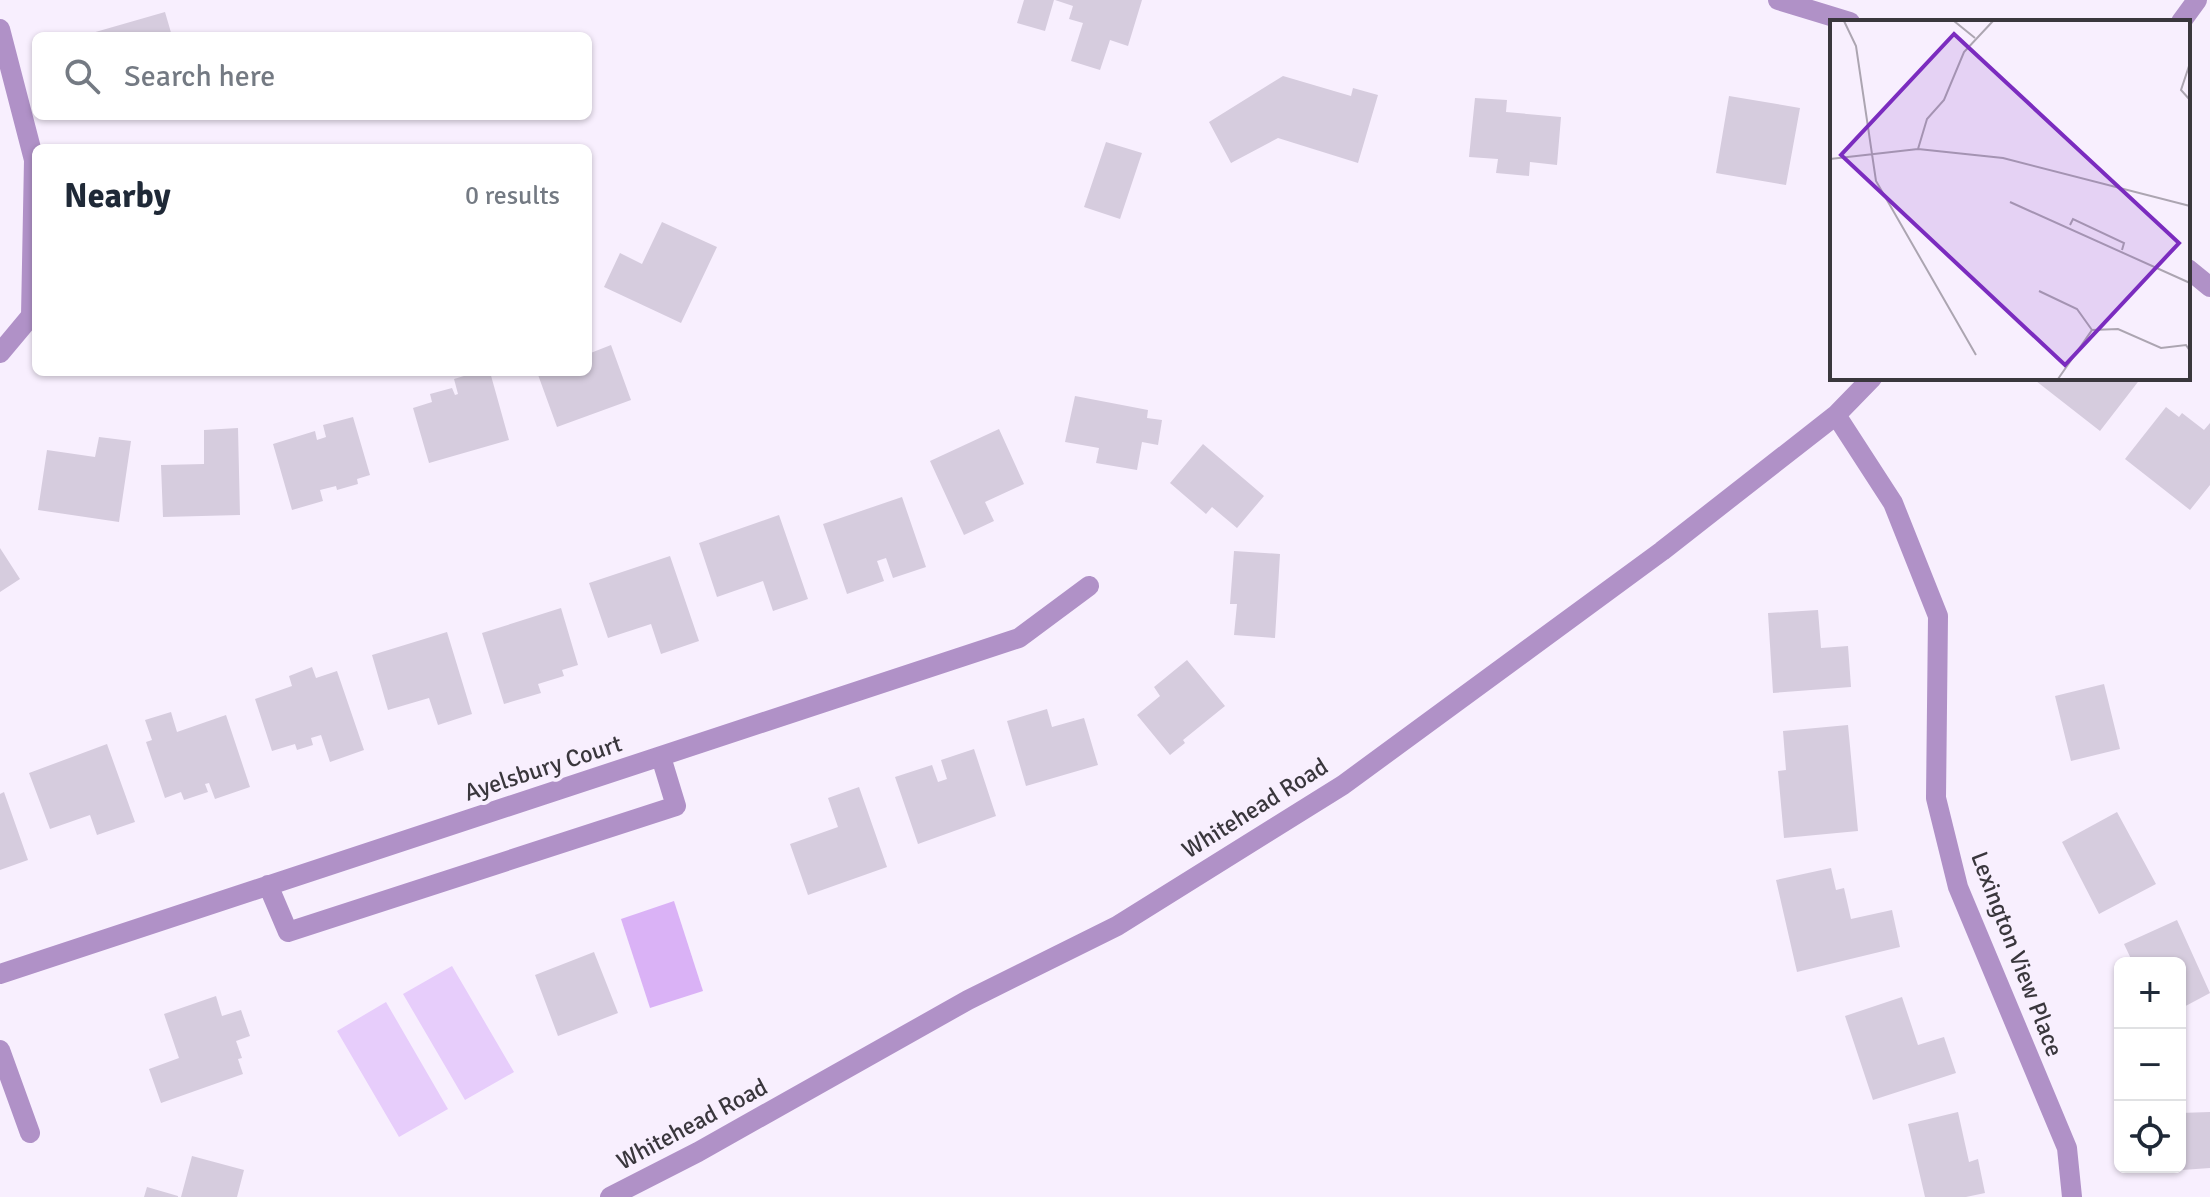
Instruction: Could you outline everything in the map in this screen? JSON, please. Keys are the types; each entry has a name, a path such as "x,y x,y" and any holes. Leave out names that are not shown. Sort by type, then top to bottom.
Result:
{"street":[{"path":"1778,0 1843,20"},
{"path":"2182,20 2197,0"},
{"path":"0,29 32,152"},
{"path":"2190,271 2210,287"},
{"path":"0,353 32,317"},
{"name":"Whitehead Road","path":"610,1197 698,1152 968,1000 1117,926 1343,785 1662,551 1836,415 1870,380"},
{"name":"Lexington View Place","path":"1836,415 1893,503 1938,616 1936,798 1958,887 2067,1148 2072,1197"},
{"name":"Ayelsbury Court","path":"0,974 1019,638 1089,586"},
{"path":"268,885 288,932 676,806 661,757"},
{"path":"0,1050 30,1133"}],"shaded area":[{"path":"674,901 703,991 650,1008 621,919"},
{"path":"452,966 514,1072 465,1100 403,994"},
{"path":"386,1002 448,1109 399,1137 337,1031"}],"building":[{"path":"1024,0 1054,0 1045,31 1017,23"},
{"path":"1055,0 1142,0 1128,46 1110,40 1100,70 1071,61 1083,23 1069,19 1073,6"},
{"path":"165,12 171,32 95,32"},
{"path":"1283,76 1351,96 1353,88 1378,95 1358,163 1278,138 1231,163 1209,122"},
{"path":"1729,96 1800,108 1786,185 1716,173"},
{"path":"1475,98 1507,100 1506,112 1561,117 1557,165 1530,162 1529,176 1496,173 1498,159 1469,157"},
{"path":"1106,142 1142,153 1120,219 1084,207"},
{"path":"662,222 717,247 681,323 604,287 620,253 642,264"},
{"path":"611,345 631,400 557,427 538,376 592,376 592,352"},
{"path":"491,376 509,440 429,463 413,408 432,402 430,394 452,388 455,395 458,394 454,379"},
{"path":"2037,380 2139,380 2100,431"},
{"path":"1075,396 1148,410 1147,418 1162,420 1158,445 1142,442 1137,470 1096,463 1099,448 1065,442"},
{"path":"2166,407 2179,417 2182,413 2204,430 2210,423 2210,485 2190,510 2125,459"},
{"path":"353,417 370,475 357,479 358,484 337,490 336,486 320,490 323,501 292,510 273,444 315,431 317,440 326,437 323,425"},
{"path":"238,428 240,515 163,517 161,465 204,464 204,430"},
{"path":"999,429 1024,484 985,502 994,521 964,535 930,461"},
{"path":"99,437 131,441 119,522 38,510 47,450 95,457"},
{"path":"1203,444 1264,496 1237,528 1212,507 1206,514 1170,483"},
{"path":"902,497 926,567 893,578 886,558 877,561 884,581 847,594 823,524"},
{"path":"779,515 808,599 773,611 763,581 717,597 699,543"},
{"path":"0,548 20,579 0,592"},
{"path":"1234,551 1280,554 1275,638 1234,635 1237,604 1230,604"},
{"path":"670,556 699,641 661,654 651,624 608,638 589,583"},
{"path":"561,608 578,665 562,670 564,676 538,684 541,693 504,704 482,633"},
{"path":"1818,610 1821,648 1848,646 1851,687 1773,693 1768,613"},
{"path":"447,632 472,714 438,725 429,698 388,710 372,655"},
{"path":"1187,660 1225,706 1183,740 1185,743 1170,755 1137,715 1160,696 1154,687"},
{"path":"312,667 316,678 337,671 364,750 330,762 321,735 311,738 313,745 297,750 295,744 272,751 255,699 292,686 289,676"},
{"path":"2104,684 2120,749 2071,761 2055,696"},
{"path":"1047,709 1052,727 1084,718 1098,765 1026,786 1007,721"},
{"path":"171,712 177,732 226,715 250,787 215,799 209,783 205,784 208,792 184,800 181,792 165,798 146,742 152,740 145,720"},
{"path":"1848,725 1858,831 1784,838 1778,771 1786,770 1783,731"},
{"path":"107,744 135,822 97,835 90,815 50,829 29,773"},
{"path":"974,749 996,816 918,844 895,777 932,765 938,782 947,779 941,760"},
{"path":"859,787 887,867 808,895 790,844 838,827 828,798"},
{"path":"4,792 28,860 0,870 0,794"},
{"path":"2117,812 2156,884 2099,914 2062,842"},
{"path":"1831,868 1836,890 1844,888 1851,919 1892,910 1900,947 1797,972 1776,880"},
{"path":"2177,920 2210,993 2186,1006 2186,957 2130,957 2124,944"},
{"path":"594,952 618,1013 558,1036 535,975"},
{"path":"216,996 222,1016 241,1010 250,1036 236,1041 243,1074 161,1103 149,1069 179,1058 164,1014"},
{"path":"1902,997 1918,1045 1944,1037 1956,1073 1873,1100 1845,1016"},
{"path":"1958,1112 1969,1162 1978,1159 1985,1193 1966,1197 1925,1197 1908,1124"},
{"path":"2210,1112 2210,1168 2186,1170 2186,1113"},
{"path":"192,1156 244,1170 237,1197 181,1197"},
{"path":"147,1187 178,1196 178,1197 144,1197"}]}
